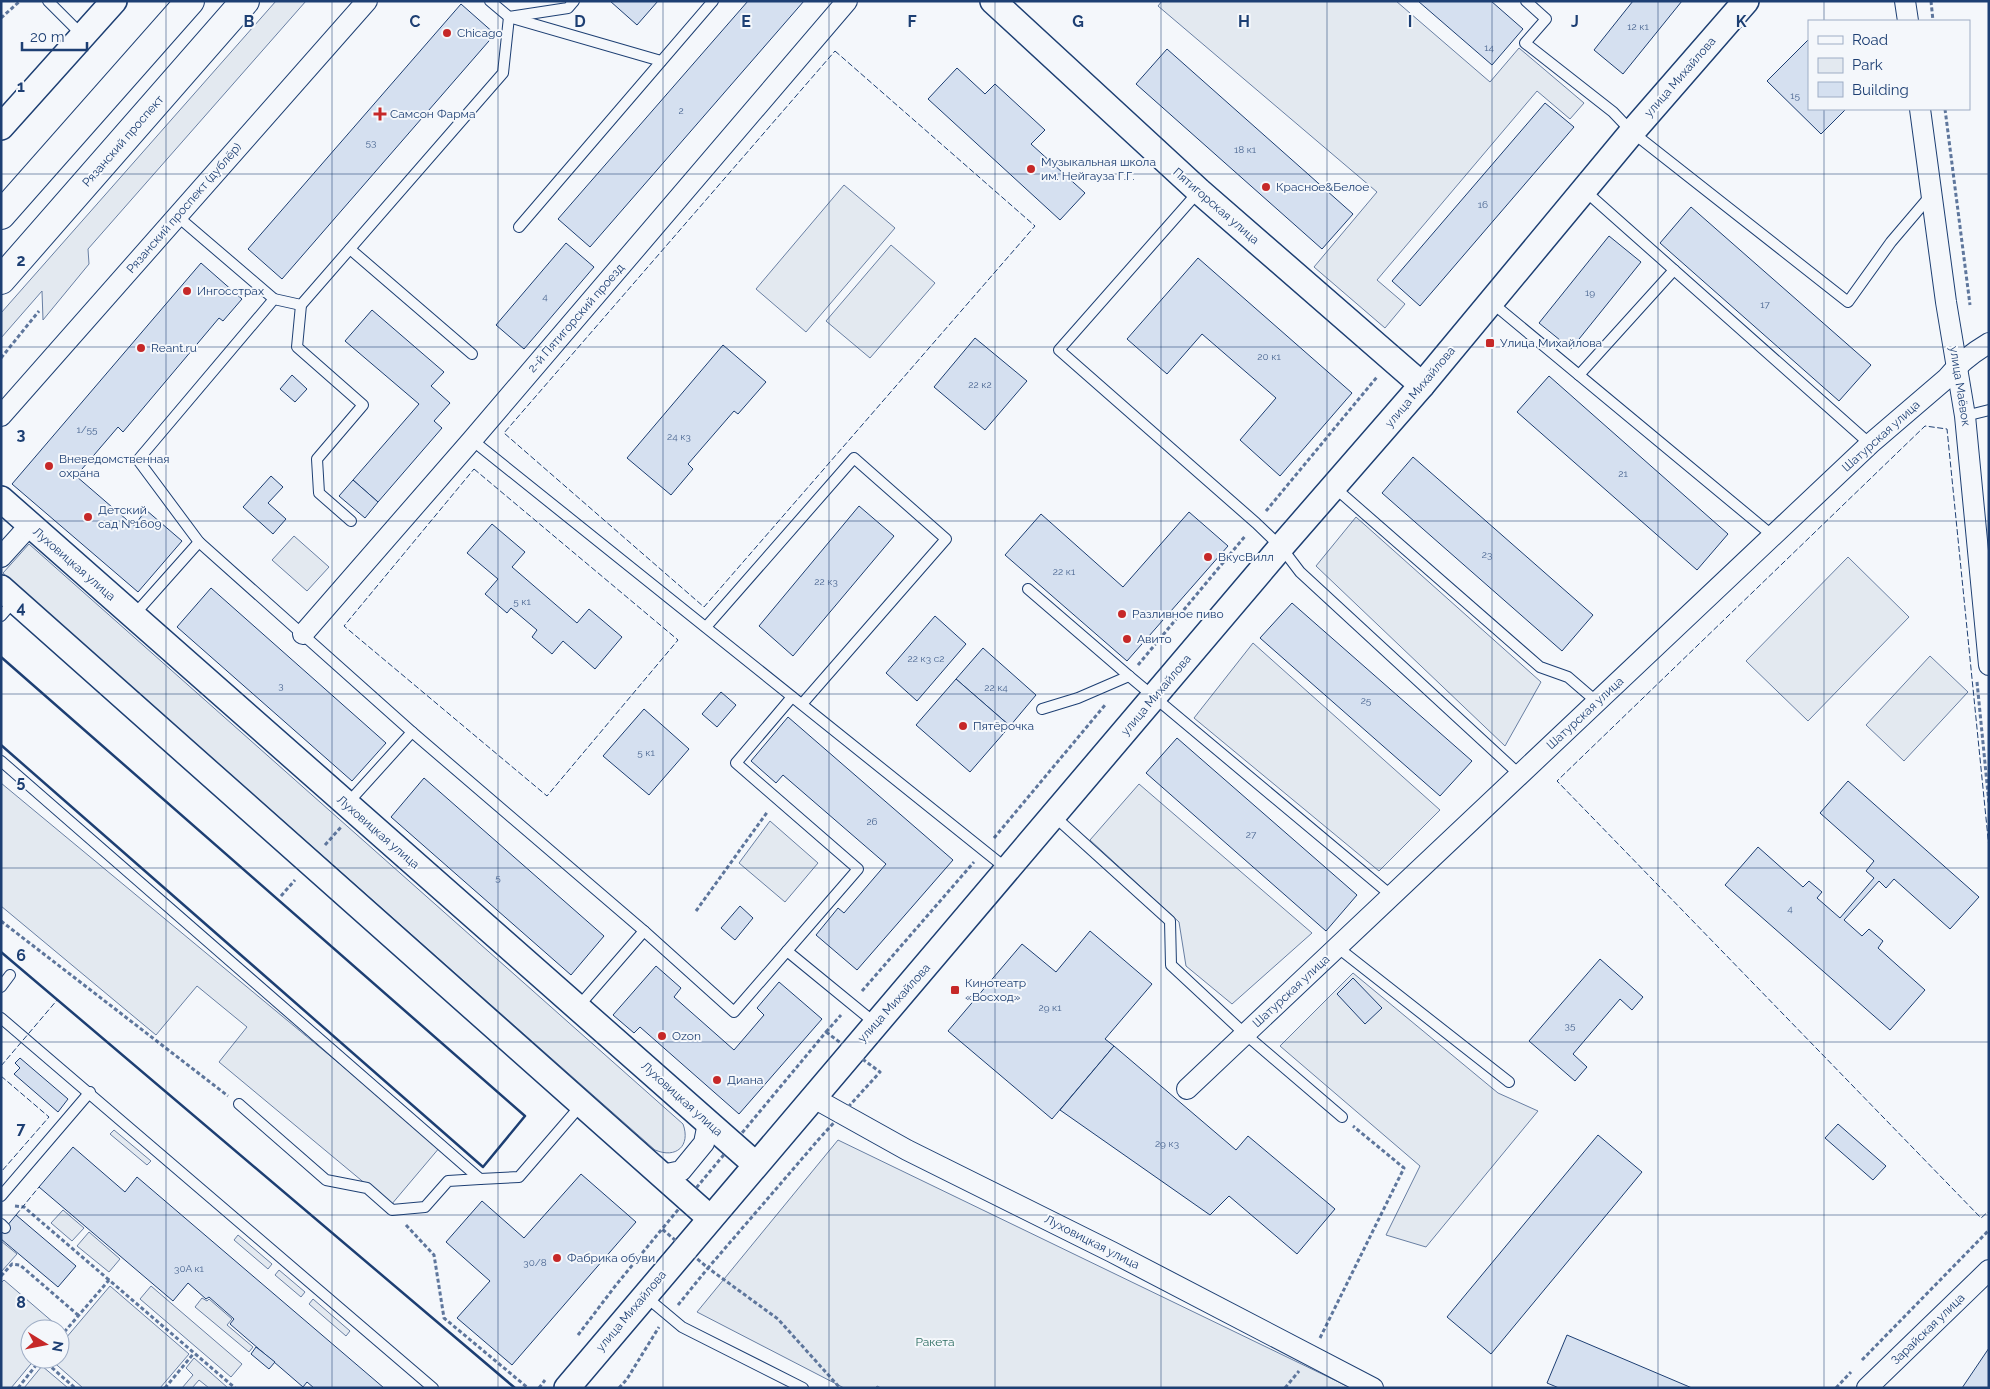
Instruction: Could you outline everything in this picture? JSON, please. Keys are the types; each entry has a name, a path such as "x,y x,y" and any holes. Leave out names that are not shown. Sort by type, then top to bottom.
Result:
{"main road":[{"path":"1,215 190,1"},
{"name":"Рязанский проспект","path":"1,280 245,1"}],"street":[{"path":"1,127 114,1"},
{"name":"Рязанский проспект (дублёр)","path":"1,416 366,1"},
{"name":"2-й Пятигорский проезд","path":"303,634 472,440 847,1"},
{"name":"Пятигорская улица","path":"993,1 1199,191 1422,385"},
{"name":"улица Михайлова","path":"559,1380 644,1296 1281,547 1422,385 1632,132 1746,1"},
{"path":"1905,1 1908,20"},
{"name":"улица Маёвок","path":"1920,110 1956,366 1966,416 1989,665"},
{"name":"Шатурская улица","path":"1187,1090 1870,444 1947,378 1956,366 1973,352 1989,343"},
{"name":"Луховицкая улица","path":"1,499 755,1164"},
{"path":"1,557 30,525"},
{"path":"6,601 710,1218"},
{"name":"Луховицкая улица","path":"812,1097 907,1150 1112,1252 1373,1388"},
{"path":"662,1175 681,1170 704,1143 708,1122"},
{"name":"Зарайская улица","path":"1867,1388 1989,1270"}],"lane":[{"path":"48,1 83,36"},
{"path":"490,1 509,17 661,61"},
{"path":"509,17 568,8 574,1"},
{"path":"519,226 713,1"},
{"path":"1526,1 1546,19 1525,43 1613,112 1632,132 1848,302 1891,242 1932,194"},
{"path":"351,521 319,493 316,459 363,405 297,347 301,305 503,73 509,17"},
{"path":"1584,190 1870,444"},
{"path":"1199,191 1059,350 1256,523 1281,547 1300,572 1520,775"},
{"path":"177,216 274,299 301,305"},
{"path":"350,249 472,354"},
{"path":"1579,375 1674,270"},
{"path":"274,299 138,460 199,542 412,732 644,931 734,1012 858,869 736,763 792,697"},
{"path":"1491,302 1773,536"},
{"path":"1966,416 1989,410"},
{"path":"472,440 1007,869"},
{"path":"706,627 854,458 946,539 802,704"},
{"path":"1334,486 1540,667 1568,677 1597,702"},
{"path":"133,616 199,542"},
{"path":"1028,589 1392,896"},
{"path":"1042,709 1078,698 1129,676"},
{"path":"347,804 412,732"},
{"path":"1,761 480,1179"},
{"path":"1054,816 1170,921 1171,965 1245,1034 1342,1117"},
{"path":"578,1007 644,931"},
{"path":"1337,947 1509,1082"},
{"path":"787,951 875,1023"},
{"path":"1,987 10,975"},
{"path":"1,1018 90,1092 433,1388"},
{"path":"1,1196 90,1092"},
{"path":"239,1104 326,1180 368,1188 392,1210 426,1207 448,1182 519,1177 582,1104"},
{"path":"644,1296 682,1327 803,1388"}],"path":[{"path":"1,18 20,1"},
{"path":"1931,1 1934,20"},
{"path":"1,358 39,311"},
{"path":"696,911 777,799"},
{"path":"1,920 239,1104"},
{"path":"1311,1356 1404,1168 1342,1117"},
{"path":"15,1206 24,1207 235,1388"},
{"path":"392,1210 434,1255 444,1318 528,1388"},
{"path":"574,1340 662,1229"},
{"path":"1836,1388 1989,1230"},
{"path":"1,1276 12,1264 20,1265 78,1315"},
{"path":"708,1268 778,1319 840,1388"},
{"path":"70,1325 109,1280"},
{"path":"165,1388 194,1353"},
{"path":"18,1388 34,1369"},
{"path":"53,1369 75,1388"},
{"path":"539,1388 559,1380"}],"green space":[{"path":"276,1 306,1 88,249 89,264 43,320 42,291 1,338 1,313"},
{"path":"1162,1 1396,1 1490,82 1519,48 1584,103 1570,119 1537,91 1377,280 1405,304 1385,328 1314,267 1377,192 1158,6"},
{"path":"844,185 895,228 806,332 756,289"},
{"path":"891,245 935,283 870,358 826,321"},
{"path":"1356,517 1541,682 1505,746 1316,566"},
{"path":"294,536 329,567 307,591 272,560"},
{"path":"29,544 683,1124 685,1139 680,1149 669,1153 655,1150 3,573"},
{"path":"1848,557 1909,617 1808,721 1746,661"},
{"path":"1253,643 1440,810 1379,871 1194,718"},
{"path":"1930,656 1968,692 1904,761 1866,725"},
{"path":"1,783 440,1147 391,1205 219,1062 247,1027 197,986 156,1035 1,906"},
{"path":"1139,784 1312,933 1232,1004 1186,966 1179,922 1090,840"},
{"path":"770,821 818,863 785,902 739,863"},
{"path":"1353,973 1498,1093 1538,1111 1426,1247 1386,1235 1420,1166 1280,1046"},
{"path":"114,1130 151,1161 147,1165 110,1134"},
{"name":"Ракета","path":"838,1140 1351,1388 881,1388 877,1386 876,1388 844,1388 697,1312"},
{"path":"63,1210 84,1228 72,1241 51,1223"},
{"path":"89,1232 120,1259 109,1272 77,1246"},
{"path":"238,1235 272,1264 268,1269 234,1240"},
{"path":"1,1241 17,1254 1,1272"},
{"path":"279,1270 305,1292 301,1297 275,1275"},
{"path":"4,1280 49,1319 20,1319 20,1369 27,1369 11,1388 1,1388 1,1283"},
{"path":"110,1286 189,1354 160,1388 83,1388 61,1369 70,1369 70,1333"},
{"path":"151,1286 242,1364 231,1377 140,1299"},
{"path":"202,1298 207,1301 209,1299 232,1319 227,1325 253,1347 249,1352 195,1307"},
{"path":"313,1299 350,1331 346,1336 309,1304"},
{"path":"194,1358 228,1388 209,1388 199,1380 192,1388 182,1388 193,1375 186,1368"},
{"path":"40,1369 46,1369 68,1388 24,1388"}],"building":[{"path":"610,1 658,1 637,25"},
{"path":"748,1 804,1 590,247 558,219"},
{"path":"1418,1 1491,1 1523,29 1492,65"},
{"path":"1633,1 1682,1 1623,74 1594,50"},
{"path":"461,4 495,34 282,279 248,249"},
{"path":"1808,40 1808,110 1845,110 1821,134 1767,81"},
{"path":"1167,49 1353,214 1322,249 1136,84"},
{"name":"Музыкальная школа им. Нейгауза Г.Г.","path":"957,68 985,94 995,84 1045,130 1031,144 1085,193 1060,220 928,99"},
{"path":"1545,103 1574,127 1420,306 1392,281"},
{"path":"1691,207 1871,365 1839,401 1660,243"},
{"path":"1609,236 1641,262 1571,349 1539,323"},
{"path":"566,243 594,267 524,349 496,325"},
{"path":"1198,258 1352,393 1280,476 1240,440 1276,398 1202,334 1167,374 1127,339"},
{"path":"201,263 242,299 223,321 219,318 123,432 118,427 76,476 134,526 146,510 182,541 138,592 12,484"},
{"path":"372,310 444,372 431,386 450,403 434,421 442,428 378,502 353,480 419,404 345,341"},
{"path":"975,338 1027,381 985,430 934,387"},
{"path":"723,345 766,382 738,414 734,411 688,464 693,469 671,495 627,458"},
{"path":"292,375 307,389 295,402 280,389"},
{"path":"1549,376 1728,534 1697,570 1517,412"},
{"path":"1413,457 1593,615 1562,651 1382,493"},
{"path":"271,476 283,487 268,503 286,519 273,534 243,507"},
{"path":"353,480 378,502 365,518 339,496"},
{"path":"859,506 894,536 793,656 759,626"},
{"path":"1189,512 1228,546 1127,661 1005,555 1041,514 1123,587"},
{"path":"492,524 525,552 512,567 577,623 589,609 622,637 595,669 563,641 552,654 532,637 537,630 511,608 507,613 485,594 498,579 467,553"},
{"path":"211,588 386,743 352,781 177,627"},
{"path":"1292,603 1472,761 1440,796 1260,638"},
{"path":"935,616 966,644 917,701 886,673"},
{"path":"983,648 1036,695 1010,726 956,679"},
{"name":"Пятёрочка","path":"956,679 1010,726 970,772 916,725"},
{"path":"721,692 736,705 717,727 702,714"},
{"path":"644,709 689,749 649,795 603,756"},
{"path":"788,717 953,860 857,970 816,935 838,908 844,913 886,864 783,775 776,783 751,761"},
{"path":"1177,738 1357,895 1326,931 1146,773"},
{"path":"424,778 604,936 571,975 391,817"},
{"path":"1848,781 1979,897 1950,929 1894,879 1886,888 1879,881 1844,920 1862,936 1869,929 1883,941 1878,948 1925,990 1890,1030 1725,885 1758,847 1803,887 1809,881 1822,892 1817,898 1840,918 1874,878 1866,871 1874,861 1820,813"},
{"path":"740,906 753,918 735,940 721,928"},
{"path":"1090,931 1152,984 1105,1039 1114,1046 1052,1119 948,1031 1022,944 1056,972"},
{"path":"1600,959 1643,997 1632,1010 1620,999 1573,1054 1587,1067 1575,1081 1529,1041"},
{"path":"656,966 681,988 674,997 734,1050 764,1015 757,1008 779,982 822,1019 739,1114 640,1027 634,1033 613,1015"},
{"path":"1353,978 1382,1008 1365,1024 1337,994"},
{"path":"1114,1046 1236,1150 1248,1136 1335,1209 1297,1254 1229,1196 1210,1215 1060,1110"},
{"path":"20,1058 68,1099 58,1112 14,1074 20,1068 15,1063"},
{"path":"1838,1124 1886,1166 1873,1180 1825,1138"},
{"path":"1598,1135 1642,1172 1491,1354 1447,1317"},
{"path":"73,1147 125,1192 137,1177 384,1388 314,1388 307,1382 303,1387 230,1324 234,1319 209,1297 206,1299 188,1283 173,1301 39,1187"},
{"path":"581,1174 636,1222 512,1365 457,1318 490,1281 446,1242 482,1201 524,1238"},
{"path":"16,1215 76,1266 58,1287 1,1239 1,1233"},
{"path":"1567,1335 1692,1388 1559,1388 1547,1383"},
{"path":"256,1347 275,1362 269,1369 251,1354"},
{"path":"1989,1348 1989,1388 1962,1388"}],"fence":[{"path":"835,51 1035,226 704,607 504,433 835,51"},
{"path":"1989,848 1947,429 1925,426 1557,781 1981,1218 1989,1211"},
{"path":"474,469 678,640 547,796 344,626 474,469"},
{"path":"1,1066 58,999"},
{"path":"1,1076 49,1117 1,1172"},
{"path":"16,1215 39,1187"}],"wall":[{"path":"1,657 525,1116 483,1167 1,745"},
{"path":"1,952 515,1388"}],"place":[{"name":"Chicago","path":"447,33"},
{"name":"Самсон Фарма","path":"380,114"},
{"name":"Музыкальная школа им. Нейгауза Г.Г.","path":"1031,169"},
{"name":"Красное&Белое","path":"1266,187"},
{"name":"Ингосстрах","path":"187,291"},
{"name":"Улица Михайлова","path":"1490,343"},
{"name":"Reant.ru","path":"141,348"},
{"name":"Вневедомственная охрана","path":"49,466"},
{"name":"Детский сад №1609","path":"88,517"},
{"name":"ВкусВилл","path":"1208,557"},
{"name":"Разливное пиво","path":"1122,614"},
{"name":"Авито","path":"1127,639"},
{"name":"Пятёрочка","path":"963,726"},
{"name":"Кинотеатр «Восход»","path":"955,990"},
{"name":"Ozon","path":"662,1036"},
{"name":"Диана","path":"717,1080"},
{"name":"Фабрика обуви","path":"557,1258"}]}
